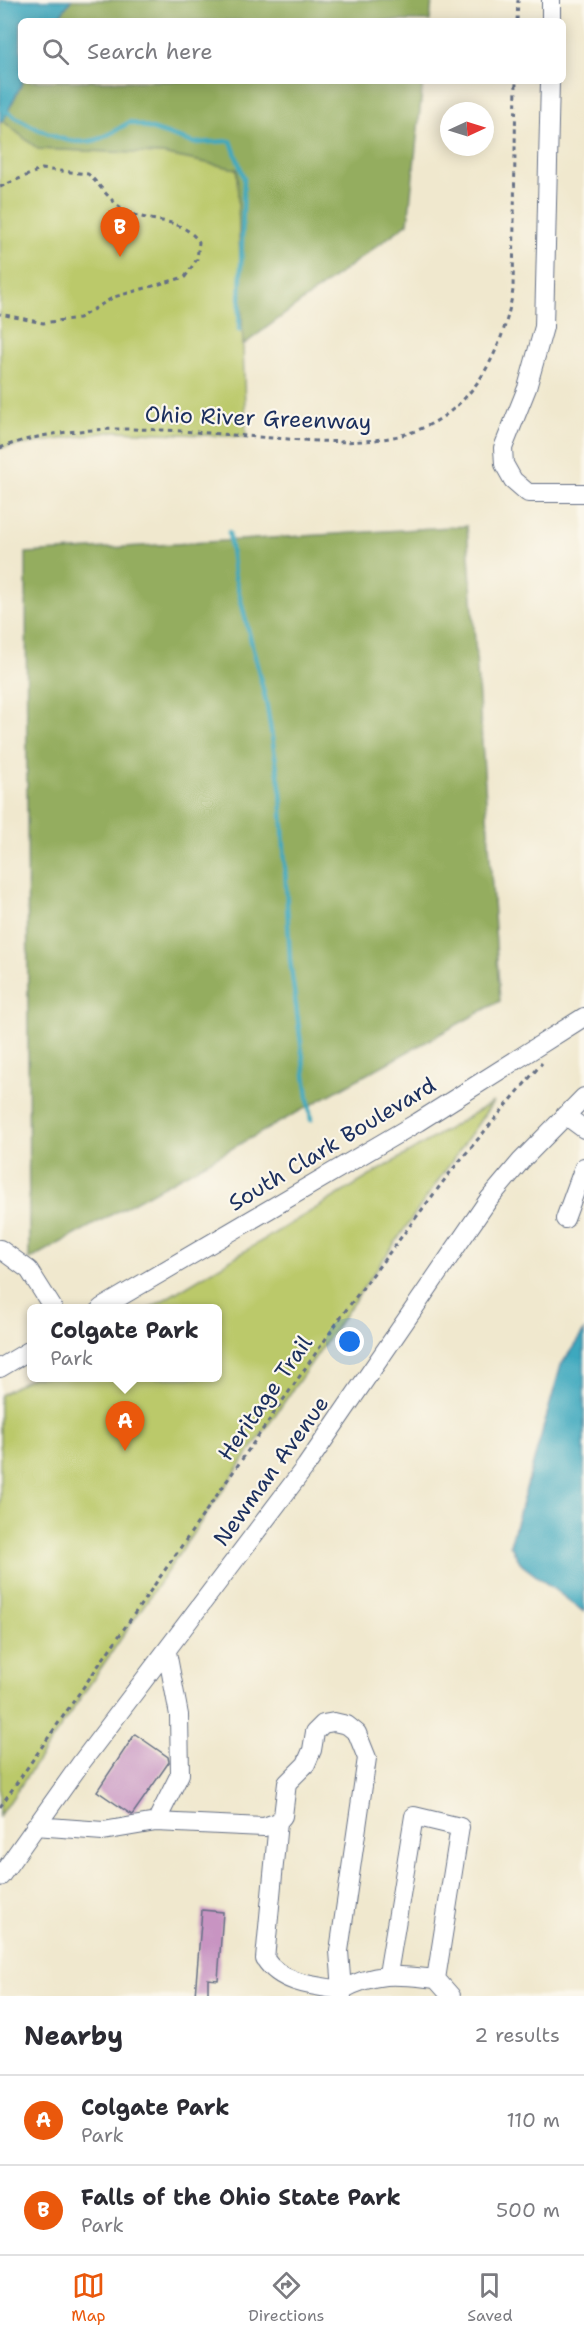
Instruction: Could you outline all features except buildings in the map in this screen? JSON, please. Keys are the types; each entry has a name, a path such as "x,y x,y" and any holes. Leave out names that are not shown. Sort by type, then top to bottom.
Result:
{"street":[{"path":"551,0 551,18"},
{"path":"550,84 544,327 526,388 503,448 503,456 504,464 513,480 528,493 576,493"},
{"name":"South Clark Boulevard","path":"108,1304 418,1122 584,1017"},
{"name":"Newman Avenue","path":"0,1877 81,1762 167,1652 306,1466 489,1199 521,1161 584,1097"},
{"path":"565,1115 584,1129"},
{"path":"565,1219 584,1167"},
{"path":"0,1249 29,1269 51,1304"},
{"path":"0,1368 27,1352"},
{"path":"156,1822 180,1774 179,1715 167,1652"},
{"path":"35,1826 103,1831 156,1822 271,1825 283,1816 287,1783 306,1764 312,1750 315,1732 323,1724 334,1722 346,1725 357,1733 367,1758 366,1780 339,1951 342,1993"},
{"path":"388,1974 414,1816 460,1827 436,1979"},
{"path":"271,1825 265,1959 272,1971 306,1986 342,1993 359,1980 388,1974 436,1979 451,1996"}],"path":[{"path":"517,18 518,0"},
{"name":"Ohio River Greenway","path":"0,448 59,433 103,430 351,442 411,432 453,408 484,374 499,347 508,320 513,290 516,84"},
{"path":"0,187 42,169 88,174 120,207 176,223 190,230 199,242 197,259 185,277 114,297 80,318 43,323 0,314"},
{"name":"Heritage Trail","path":"0,1807 343,1314 452,1170 547,1056"}],"green space":[{"path":"71,0 432,0 430,18 58,18"},
{"path":"22,84 423,84 408,223 243,345 237,169 163,154 38,149 3,121"},
{"path":"3,121 38,149 163,154 237,169 246,437 116,431 0,448 0,123"},
{"path":"467,526 500,1001 29,1260 26,553"},
{"path":"493,1102 211,1507 0,1816 0,1395 27,1380 27,1382 222,1382 222,1304 157,1304"}],"water":[{"path":"0,0 71,0 58,18 18,18 18,84 22,84 0,123"},
{"path":"584,1331 584,1612 522,1565 510,1545 561,1365"}],"waterway":[{"path":"0,108 46,133 71,141 96,140 130,122 194,143 231,141 244,178 239,330"},
{"path":"229,532 234,573 266,701 281,792 290,960 311,1120"}],"place":[{"name":"Falls of the Ohio State Park","path":"120,257"},
{"name":"Colgate Park","path":"125,1451"}]}
